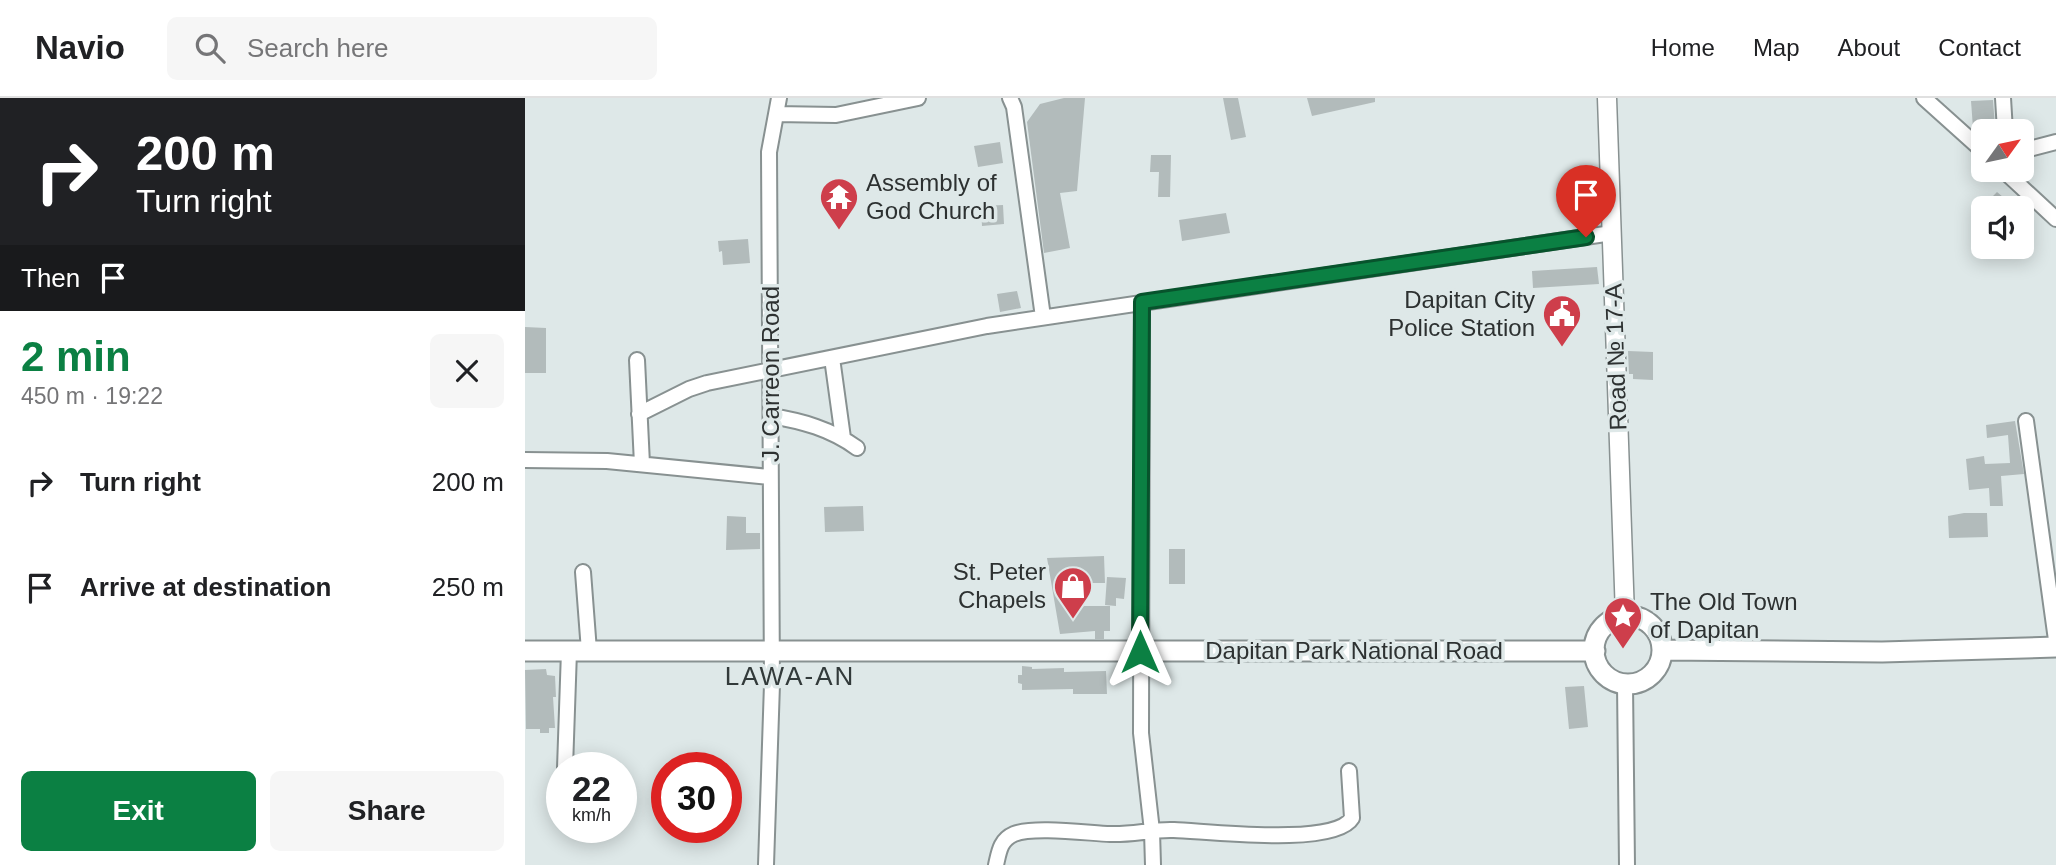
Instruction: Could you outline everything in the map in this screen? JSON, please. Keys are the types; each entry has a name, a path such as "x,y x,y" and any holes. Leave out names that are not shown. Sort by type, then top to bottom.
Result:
{"main road":[{"path":"1625,616 1641,619 1654,628 1662,650 1654,672 1641,682 1625,684 1604,673 1596,659 1595,651 1601,630 1611,621 1625,616"},
{"path":"1662,650 1882,652 2056,647"},
{"name":"Dapitan Park National Road","path":"525,651 1595,651"}],"street":[{"name":"J. Carreon Road","path":"766,865 772,652 769,152 779,98"},
{"path":"776,114 836,115 918,98"},
{"path":"1010,98 1014,107 1043,317"},
{"name":"Road № 17-A","path":"1607,98 1625,616"},
{"path":"1924,98 1971,140"},
{"path":"2003,98 2004,119"},
{"path":"2034,148 2056,142"},
{"path":"2016,182 2056,219"},
{"path":"639,414 689,388 987,326 1612,233"},
{"path":"1142,302 1141,733 1153,865"},
{"path":"832,358 843,438"},
{"path":"637,360 642,464"},
{"path":"771,416 804,422 843,438 857,448"},
{"path":"2027,421 2056,640"},
{"path":"525,460 642,464 771,477"},
{"path":"567,752 579,651 583,572"},
{"path":"1625,684 1627,865"},
{"path":"996,865 1001,844 1012,835 1032,830 1128,834 1173,830 1279,836 1342,828 1352,818 1349,771"}],"building":[{"path":"1064,98 1085,98 1077,191 1060,193 1070,248 1044,253 1027,122 1040,104"},
{"path":"1223,98 1238,98 1246,137 1231,140"},
{"path":"1307,98 1375,98 1375,102 1312,116"},
{"path":"1993,100 1994,119 1972,119 1971,101"},
{"path":"1000,142 1003,163 978,167 974,146"},
{"path":"1151,155 1171,155 1170,197 1158,197 1159,172 1150,172"},
{"path":"1003,205 1004,224 982,226 981,206"},
{"path":"1226,213 1230,233 1182,241 1179,220"},
{"path":"748,239 750,263 723,265 718,241"},
{"path":"1597,267 1599,284 1533,288 1532,271"},
{"path":"1017,291 1021,308 1000,312 997,294"},
{"path":"525,327 546,328 546,373 525,373"},
{"path":"1628,351 1653,352 1653,380 1633,379 1633,374 1629,374"},
{"path":"2015,421 2024,474 2001,476 2003,506 1990,506 1989,488 1969,490 1966,459 1984,456 1985,464 2010,463 2008,435 1987,438 1986,425"},
{"path":"863,506 864,531 825,532 824,507"},
{"path":"1987,513 1988,537 1949,538 1948,516"},
{"path":"727,516 746,517 746,533 760,533 760,549 726,550"},
{"path":"1169,549 1185,549 1185,584 1169,584"},
{"path":"1104,556 1105,583 1080,583 1082,606 1110,606 1110,631 1104,631 1104,639 1095,639 1095,631 1060,634 1047,558"},
{"path":"1107,577 1126,578 1124,599 1116,598 1116,606 1105,605"},
{"path":"1022,666 1032,669 1064,668 1064,672 1106,671 1107,694 1073,694 1073,689 1022,690 1018,675 1022,675"},
{"path":"546,669 547,675 555,676 555,728 549,728 549,733 540,733 540,729 526,729 525,670"},
{"path":"1584,686 1588,727 1569,729 1565,687"}],"place":[{"name":"Assembly of God Church","path":"839,231"},
{"name":"Dapitan City Police Station","path":"1562,348"},
{"name":"St. Peter Chapels","path":"1073,620"},
{"name":"The Old Town of Dapitan","path":"1623,650"}],"district":[{"name":"LAWA-AN","path":"790,676"}],"route":[{"path":"1140,652 1142,302 1586,237"}]}
